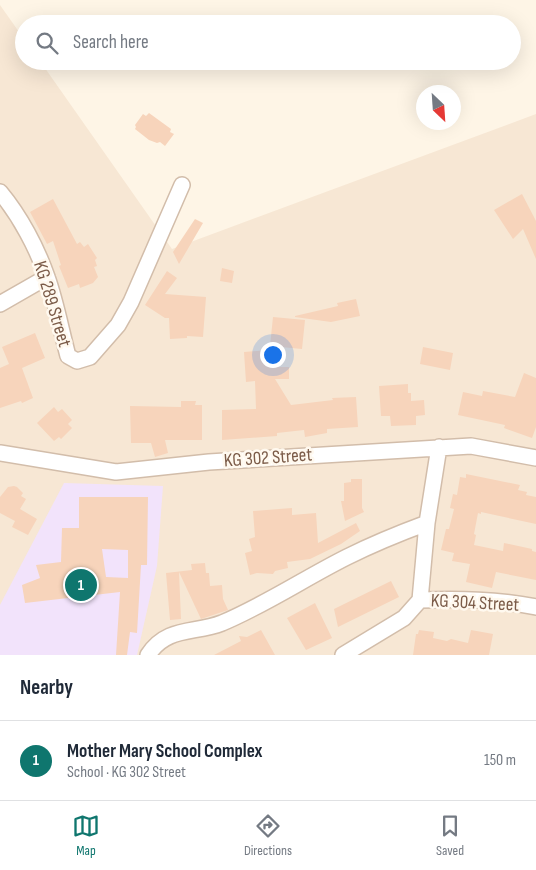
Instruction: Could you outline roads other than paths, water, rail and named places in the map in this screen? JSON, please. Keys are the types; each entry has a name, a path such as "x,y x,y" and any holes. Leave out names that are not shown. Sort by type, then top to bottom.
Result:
{"street":[{"name":"KG 289 Street","path":"0,192 7,200 31,241 47,277 68,356 77,360 90,357 118,325 131,302 182,185"},
{"path":"0,304 47,277"},
{"name":"KG 302 Street","path":"0,453 116,472 209,462 471,446 536,458"},
{"path":"420,600 427,523 439,448"},
{"path":"148,655 159,642 173,634 211,627 232,618 348,556 394,535 427,523"},
{"name":"KG 304 Street","path":"343,655 404,618 420,600 457,599 536,607"}],"place":[{"name":"Mother Mary School Complex","path":"81,585"}]}
